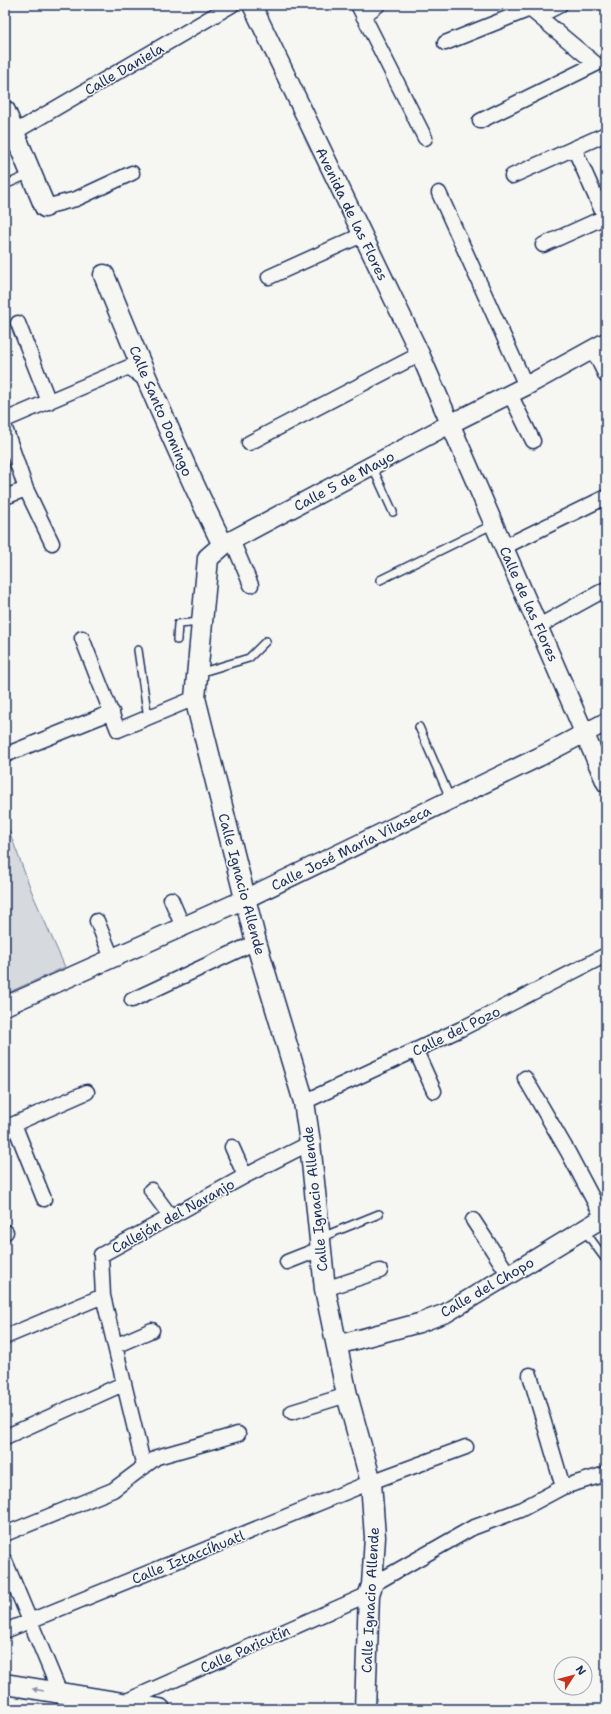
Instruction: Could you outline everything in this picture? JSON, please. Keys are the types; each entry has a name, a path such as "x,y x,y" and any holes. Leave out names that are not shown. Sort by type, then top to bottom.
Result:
{"main road":[{"path":"5,110 15,132 30,174 45,207"},
{"name":"Calle Santo Domingo","path":"104,275 147,381 189,476 228,542"},
{"name":"Calle 5 de Mayo","path":"195,698 208,558 228,542"},
{"name":"Calle Ignacio Allende","path":"195,698 256,942 304,1102 310,1143 325,1290 347,1395 371,1482 375,1537 370,1590 365,1709"},
{"path":"5,1684 160,1709"}],"street":[{"name":"Calle Daniela","path":"15,132 232,5"},
{"name":"Avenida de las Flores","path":"252,5 420,354 450,424"},
{"path":"378,5 360,10 425,138"},
{"path":"445,43 531,10 560,5"},
{"path":"480,121 596,64 531,10"},
{"path":"512,176 606,134"},
{"path":"543,245 605,219 574,148"},
{"path":"45,207 76,199 132,173"},
{"path":"439,193 526,386"},
{"path":"269,277 362,235"},
{"path":"18,323 49,402"},
{"path":"600,346 606,376"},
{"name":"Calle 5 de Mayo","path":"228,542 600,346"},
{"path":"249,443 420,354"},
{"path":"5,420 129,367 147,381"},
{"path":"510,394 533,441"},
{"name":"Calle de las Flores","path":"450,424 606,783"},
{"path":"5,428 26,489 52,543"},
{"path":"5,497 26,489"},
{"path":"504,547 606,497"},
{"path":"228,542 251,585"},
{"path":"539,626 606,589"},
{"path":"82,638 118,730 195,698"},
{"path":"5,756 112,712"},
{"name":"Calle José María Vilaseca","path":"5,1006 245,899 539,757 606,722"},
{"path":"171,899 183,927"},
{"path":"97,921 112,958"},
{"path":"132,1000 256,942"},
{"name":"Calle del Pozo","path":"304,1102 416,1051 606,955"},
{"path":"416,1051 434,1091"},
{"path":"525,1078 604,1217"},
{"path":"44,1199 10,1126 87,1092"},
{"name":"Callejón del Naranjo","path":"144,1467 103,1296 101,1255 245,1176 310,1143"},
{"path":"232,1147 245,1176"},
{"path":"151,1190 171,1217"},
{"name":"Calle del Chopo","path":"337,1345 419,1323 446,1313 604,1217"},
{"path":"473,1220 509,1275"},
{"path":"287,1262 320,1243"},
{"path":"325,1290 380,1271"},
{"path":"5,1337 103,1296"},
{"path":"115,1346 152,1330"},
{"path":"530,1376 563,1487"},
{"path":"5,1437 123,1384"},
{"path":"292,1412 347,1395"},
{"path":"5,1534 113,1490 156,1457 238,1434"},
{"name":"Calle Iztaccíhuatl","path":"5,1631 31,1622 371,1482 466,1447"},
{"name":"Calle Paricutín","path":"120,1703 370,1590 472,1528 520,1510 563,1487 606,1474"},
{"path":"5,1561 60,1693"}],"lane":[{"path":"5,185 30,174"},
{"path":"372,466 393,512"},
{"path":"380,580 494,524"},
{"path":"177,640 178,624 202,622"},
{"path":"197,674 249,658 266,641"},
{"path":"138,650 148,718"},
{"path":"419,727 451,800"},
{"path":"320,1243 379,1214"},
{"path":"584,1230 606,1260"}],"shaded area":[{"path":"5,820 33,895 65,967 5,994"}]}
